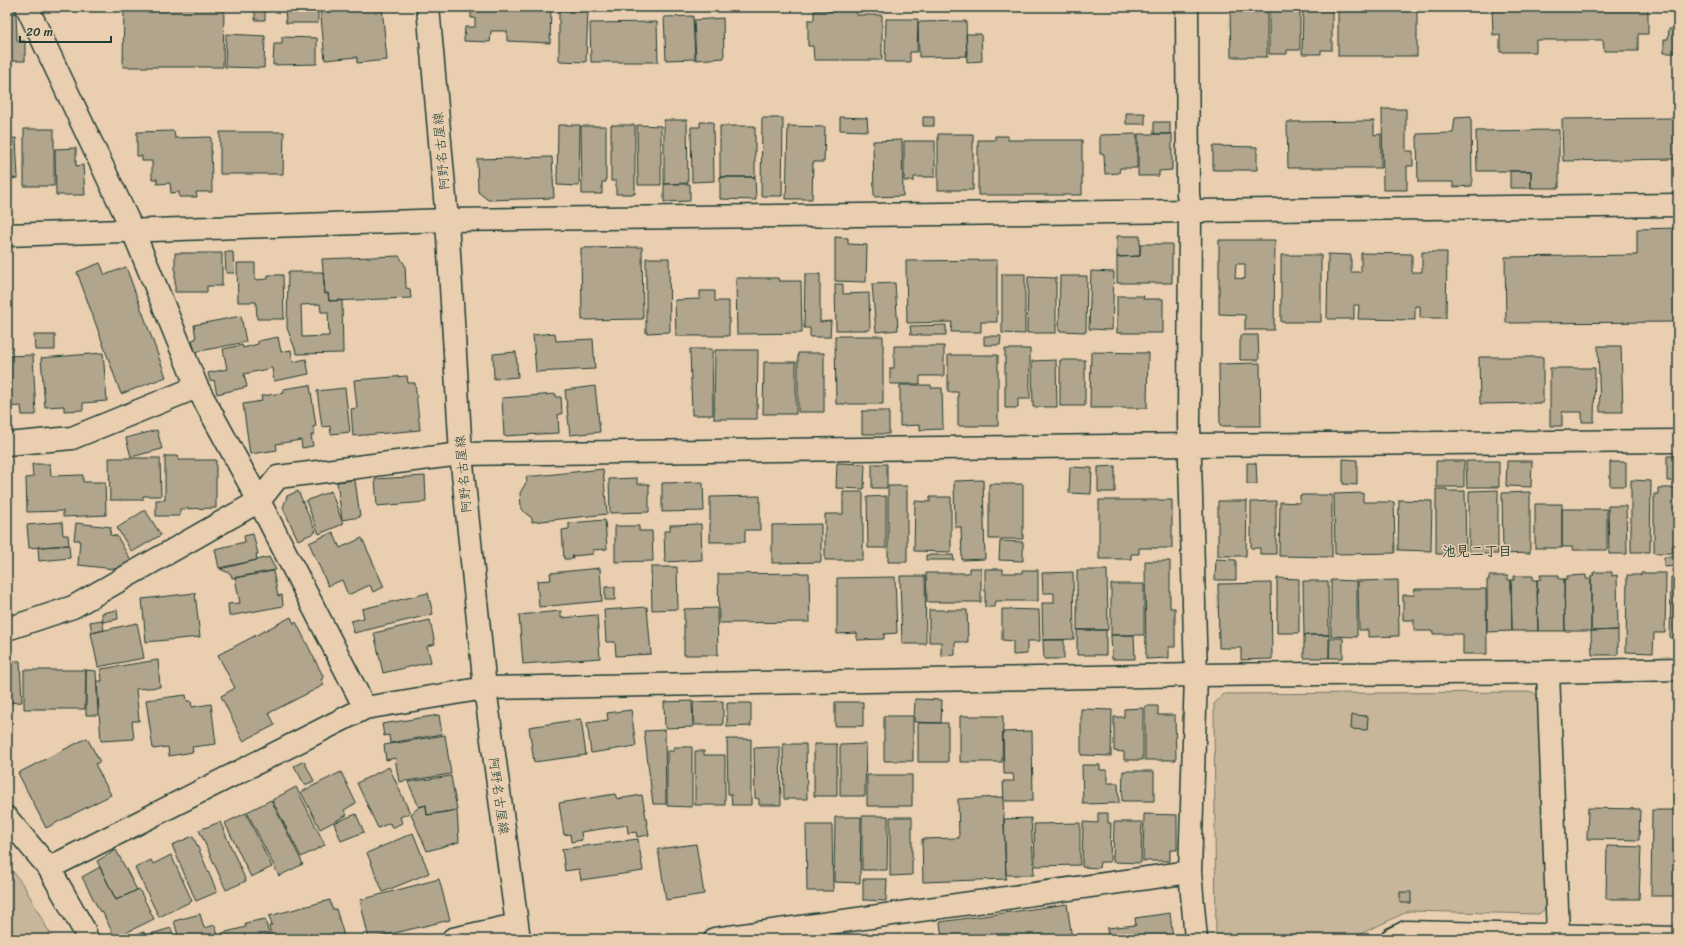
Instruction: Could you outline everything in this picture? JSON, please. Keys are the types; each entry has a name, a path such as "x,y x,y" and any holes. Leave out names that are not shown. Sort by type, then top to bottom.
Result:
{"street":[{"path":"27,7 132,231 197,387 259,501 365,708"},
{"name":"阿野名古屋線","path":"428,7 447,220 461,454 485,688 518,932"},
{"path":"1187,7 1188,194 1190,210 1189,425 1196,675 1190,872 1196,939"},
{"path":"7,235 447,220 1678,205"},
{"path":"7,444 72,438 197,387"},
{"path":"7,629 73,608 259,501 278,477 461,454 1190,445 1678,441"},
{"path":"48,868 365,708 485,688 1196,675 1548,672 1678,669"},
{"path":"1548,672 1558,935"},
{"path":"7,818 48,868 84,930 87,939"},
{"path":"715,939 1190,872"},
{"path":"453,939 518,932"},
{"path":"1392,939 1406,932 1678,938"}],"shaded area":[{"path":"1533,692 1542,700 1546,908 1539,914 1409,911 1350,939 1216,939 1214,704 1224,694"},
{"path":"7,864 24,886 53,939 7,939"}],"building":[{"path":"7,7 13,7 13,13 16,14 17,41 25,41 25,61 7,61"},
{"path":"124,7 224,7 223,67 123,67"},
{"path":"250,7 265,7 265,20 255,20 255,11 250,11"},
{"path":"285,7 318,7 318,23 286,23"},
{"path":"320,7 382,7 387,60 357,63 357,57 325,60"},
{"path":"471,7 551,8 550,43 507,41 507,31 491,31 490,42 464,41 465,27 475,27 475,18 471,18"},
{"path":"1230,7 1267,7 1267,57 1231,57"},
{"path":"1269,7 1300,7 1300,50 1287,50 1287,54 1269,54"},
{"path":"1303,7 1332,7 1332,50 1321,50 1321,54 1302,54"},
{"path":"1338,7 1417,7 1417,56 1338,56"},
{"path":"1492,7 1648,7 1648,34 1638,34 1638,51 1604,51 1603,40 1536,40 1536,52 1500,52 1500,34 1493,35"},
{"path":"588,10 586,62 559,61 559,11"},
{"path":"857,10 857,15 882,15 882,60 814,60 813,46 808,46 808,20 814,20 814,11"},
{"path":"693,16 695,59 666,60 664,17"},
{"path":"723,18 724,58 696,60 694,20"},
{"path":"886,19 918,19 917,52 910,52 910,62 885,62"},
{"path":"966,21 967,56 919,57 918,22"},
{"path":"657,22 658,62 591,62 590,23"},
{"path":"1669,29 1678,29 1678,53 1664,53 1664,39 1668,39"},
{"path":"226,34 265,36 264,68 225,67"},
{"path":"966,34 981,34 982,61 967,62"},
{"path":"282,37 317,38 317,64 273,65 274,44 282,44"},
{"path":"1382,109 1406,109 1406,151 1413,151 1413,166 1407,166 1407,190 1383,190"},
{"path":"1126,113 1145,113 1145,124 1126,124"},
{"path":"840,117 867,118 868,131 840,130"},
{"path":"923,117 934,117 934,126 923,126"},
{"path":"1471,117 1472,186 1453,187 1453,182 1418,182 1417,134 1453,133 1455,118"},
{"path":"762,118 783,118 782,196 761,196"},
{"path":"1678,118 1678,171 1675,171 1675,159 1563,161 1562,119"},
{"path":"664,120 687,120 688,183 664,184"},
{"path":"1374,121 1374,135 1381,134 1381,168 1288,168 1287,122"},
{"path":"700,122 713,122 714,181 692,182 691,127 700,127"},
{"path":"1154,122 1170,122 1170,134 1154,134"},
{"path":"558,125 580,125 579,186 557,185"},
{"path":"611,125 635,125 635,194 616,194 616,181 611,181"},
{"path":"637,125 661,126 661,185 638,185"},
{"path":"581,126 606,126 606,182 602,182 602,194 582,194"},
{"path":"720,126 755,126 755,177 720,177"},
{"path":"788,126 825,127 824,162 813,162 812,199 786,199"},
{"path":"24,129 54,129 54,186 24,186"},
{"path":"1559,130 1559,188 1531,188 1531,171 1477,171 1476,131"},
{"path":"174,131 175,138 211,137 212,192 196,192 197,197 179,197 179,192 171,193 170,183 157,184 157,179 152,179 152,161 142,161 142,156 137,156 137,132"},
{"path":"220,132 284,132 283,174 220,174"},
{"path":"938,134 973,134 973,190 938,190"},
{"path":"1137,134 1137,168 1120,168 1119,173 1105,174 1104,154 1100,154 1100,135"},
{"path":"1138,134 1172,134 1172,170 1159,171 1159,176 1138,176"},
{"path":"995,136 1008,136 1008,140 1082,140 1082,195 978,195 978,140 995,140"},
{"path":"16,138 18,178 7,179 7,139"},
{"path":"902,140 903,196 874,197 873,141"},
{"path":"904,141 935,141 935,177 914,177 914,181 904,181"},
{"path":"1213,146 1257,147 1257,170 1213,170"},
{"path":"76,148 76,166 83,165 85,195 56,195 55,149"},
{"path":"552,157 554,198 488,200 478,192 477,159"},
{"path":"1510,171 1531,171 1531,188 1510,188"},
{"path":"720,177 755,177 756,200 720,199"},
{"path":"664,184 690,184 690,201 664,202"},
{"path":"1678,228 1678,322 1506,323 1505,257 1637,255 1637,229"},
{"path":"1117,236 1140,236 1140,256 1117,257"},
{"path":"835,237 848,238 848,244 867,245 866,282 835,281"},
{"path":"1219,240 1275,240 1274,330 1245,330 1245,315 1219,314","holes":["1236,264 1245,264 1245,279 1235,278"]},
{"path":"1140,244 1172,244 1172,283 1117,283 1117,257 1140,256"},
{"path":"642,247 643,319 582,320 581,248"},
{"path":"225,252 233,252 234,273 226,273"},
{"path":"1422,252 1447,252 1446,318 1420,318 1420,306 1415,306 1415,320 1358,319 1359,305 1354,305 1354,319 1327,319 1328,254 1351,255 1351,272 1361,272 1361,253 1412,254 1412,272 1422,272"},
{"path":"175,253 222,253 222,286 207,286 207,292 175,292"},
{"path":"1281,255 1321,255 1321,322 1281,322"},
{"path":"399,256 405,265 406,288 410,289 411,298 329,301 328,293 325,294 322,259"},
{"path":"646,258 669,258 670,332 646,333"},
{"path":"997,260 997,322 981,322 981,332 951,332 952,322 907,323 906,261"},
{"path":"100,263 105,275 126,267 166,377 121,394 77,272"},
{"path":"237,263 255,263 255,280 268,279 268,275 283,275 284,319 257,319 256,302 238,302"},
{"path":"1091,271 1114,272 1112,330 1089,329"},
{"path":"288,272 323,272 325,294 328,293 329,301 342,300 343,353 297,354 287,328","holes":["320,304 321,312 328,312 329,336 302,337 301,305"]},
{"path":"805,274 820,274 820,322 831,321 830,337 810,337 810,328 804,328"},
{"path":"1002,274 1025,274 1025,334 1002,333"},
{"path":"1060,276 1087,276 1086,332 1059,331"},
{"path":"1028,277 1056,278 1056,333 1027,333"},
{"path":"736,278 778,278 779,281 801,281 802,333 737,334"},
{"path":"895,283 898,330 876,332 872,284"},
{"path":"835,284 843,284 843,294 869,293 870,330 836,330"},
{"path":"700,291 715,291 715,301 729,301 729,336 676,336 675,300 700,299"},
{"path":"1117,296 1144,296 1143,299 1163,299 1163,333 1117,333"},
{"path":"241,316 246,342 195,352 192,340 196,339 194,325"},
{"path":"946,325 946,335 911,335 910,326"},
{"path":"555,333 556,341 593,339 595,369 536,372 533,335"},
{"path":"34,335 55,335 55,350 35,350"},
{"path":"1240,335 1258,335 1259,360 1240,360"},
{"path":"835,336 883,336 883,404 836,404"},
{"path":"984,336 1001,336 1000,345 984,345"},
{"path":"278,337 281,352 291,350 293,362 306,359 309,374 274,381 272,368 244,374 247,387 217,394 214,380 210,381 208,373 227,369 223,349 242,345 243,348 258,344 258,341"},
{"path":"894,346 944,346 944,376 920,376 920,384 890,384 890,368 894,368"},
{"path":"1598,346 1621,346 1623,412 1600,412"},
{"path":"690,349 712,349 713,415 692,415"},
{"path":"1005,349 1030,349 1030,399 1018,399 1018,408 1005,408"},
{"path":"715,350 758,350 757,419 714,419"},
{"path":"516,352 518,377 494,379 493,354"},
{"path":"1091,352 1148,353 1147,408 1090,408"},
{"path":"103,353 107,401 83,403 83,410 64,411 64,406 45,407 41,358"},
{"path":"798,353 824,353 824,412 798,412"},
{"path":"33,355 36,415 22,415 21,406 7,407 7,356"},
{"path":"948,355 998,355 998,426 958,426 958,392 948,392"},
{"path":"1479,357 1543,357 1543,403 1480,404"},
{"path":"1056,360 1057,407 1033,407 1032,361"},
{"path":"1060,360 1085,360 1085,406 1060,406"},
{"path":"764,362 796,362 796,414 763,414"},
{"path":"1260,363 1261,426 1220,426 1219,364"},
{"path":"1550,368 1595,368 1594,422 1582,422 1582,412 1562,412 1562,426 1550,426"},
{"path":"407,376 408,383 415,383 420,430 353,436 351,409 357,408 354,380"},
{"path":"310,385 316,426 313,427 314,435 311,435 313,446 302,448 301,440 276,444 277,450 250,454 243,404 262,401 261,396 284,393 283,389"},
{"path":"900,385 931,385 931,388 942,388 943,429 920,430 920,425 900,426"},
{"path":"595,386 600,432 570,435 565,390"},
{"path":"345,388 350,432 331,434 330,426 322,427 317,391"},
{"path":"556,394 556,397 561,397 562,414 558,414 559,433 504,436 502,398"},
{"path":"862,411 889,411 889,434 862,434"},
{"path":"157,430 162,449 131,457 126,438"},
{"path":"165,456 179,456 178,460 216,460 216,508 180,509 180,516 156,516 156,500 165,500"},
{"path":"1667,456 1678,456 1678,481 1667,481"},
{"path":"109,458 160,458 161,496 143,496 143,500 110,500"},
{"path":"1343,459 1357,460 1357,485 1343,484"},
{"path":"1436,461 1464,461 1464,487 1436,487"},
{"path":"1466,461 1499,461 1499,487 1467,487"},
{"path":"1507,461 1532,461 1531,487 1506,486"},
{"path":"1610,462 1626,462 1626,486 1610,486"},
{"path":"837,463 865,464 864,489 836,488"},
{"path":"1247,463 1256,463 1257,484 1247,484"},
{"path":"32,464 50,464 51,476 83,475 83,482 105,482 106,515 63,517 63,511 27,512 26,478 33,477"},
{"path":"872,464 887,464 887,488 872,488"},
{"path":"1115,466 1115,492 1098,492 1098,467"},
{"path":"1070,467 1092,468 1091,494 1069,493"},
{"path":"603,469 607,514 532,522 532,518 524,512 521,507 520,493 527,481 526,477"},
{"path":"425,476 426,502 377,506 375,479"},
{"path":"637,478 637,484 649,484 649,512 610,513 609,479"},
{"path":"355,480 360,517 342,520 337,482"},
{"path":"983,480 985,559 962,560 961,527 955,527 954,481"},
{"path":"1631,480 1651,481 1650,552 1631,552"},
{"path":"703,482 704,511 662,512 662,483"},
{"path":"989,484 1023,484 1023,539 989,539"},
{"path":"888,486 907,486 907,562 888,562"},
{"path":"1658,488 1676,488 1676,494 1678,494 1678,546 1672,546 1673,553 1654,553 1654,494 1658,494"},
{"path":"1436,489 1447,489 1447,491 1465,491 1466,554 1436,554"},
{"path":"1498,490 1498,554 1469,554 1469,491"},
{"path":"298,491 316,532 298,540 283,508 287,496"},
{"path":"331,491 343,524 319,534 306,501"},
{"path":"843,492 863,492 863,560 825,560 825,514 843,514"},
{"path":"1530,492 1530,553 1503,554 1502,493"},
{"path":"1363,493 1363,502 1394,502 1395,553 1335,554 1334,494"},
{"path":"1300,495 1332,495 1332,557 1279,556 1280,502 1300,503"},
{"path":"760,496 760,530 745,530 745,542 710,542 710,497"},
{"path":"886,496 886,548 868,548 867,497"},
{"path":"930,497 951,497 951,552 914,551 915,501 930,502"},
{"path":"1099,500 1172,500 1172,548 1139,548 1139,554 1131,554 1131,559 1099,559"},
{"path":"1399,500 1432,501 1431,551 1398,550"},
{"path":"1218,501 1247,501 1246,556 1218,556"},
{"path":"1276,501 1276,554 1260,554 1260,548 1251,548 1251,502"},
{"path":"1535,504 1562,504 1562,548 1535,548"},
{"path":"1608,506 1626,506 1627,554 1609,554"},
{"path":"1562,509 1607,509 1607,550 1573,550 1573,547 1562,547"},
{"path":"145,510 161,535 132,552 117,528"},
{"path":"605,520 607,549 593,550 593,554 572,556 573,559 564,559 562,530 569,529 569,523"},
{"path":"62,522 63,535 68,535 69,545 29,548 27,525"},
{"path":"76,523 111,527 110,535 117,536 131,561 115,569 78,565 80,540 74,540"},
{"path":"701,524 702,560 665,562 664,531 670,531 670,525"},
{"path":"821,524 821,562 772,563 772,525"},
{"path":"615,526 639,526 639,531 652,531 653,561 615,562"},
{"path":"333,532 340,548 362,538 384,587 373,592 370,585 348,595 342,580 328,586 309,543"},
{"path":"253,534 258,554 256,554 257,560 219,568 215,549 245,542 244,536"},
{"path":"1000,541 1023,542 1023,561 999,560"},
{"path":"69,545 70,558 39,561 38,547"},
{"path":"926,555 953,555 954,560 926,560"},
{"path":"269,557 276,570 232,578 231,574 220,569"},
{"path":"1664,557 1677,557 1678,566 1664,567"},
{"path":"1216,559 1236,560 1236,580 1215,580"},
{"path":"1145,561 1170,561 1170,608 1175,608 1175,647 1169,647 1169,658 1146,659"},
{"path":"651,567 677,567 678,609 652,610"},
{"path":"600,568 602,601 539,607 537,581 551,580 550,573"},
{"path":"969,568 981,568 981,602 927,602 926,573 969,573"},
{"path":"985,569 1003,569 1003,573 1022,573 1022,570 1038,570 1038,601 996,601 995,607 985,607"},
{"path":"1077,570 1107,570 1108,630 1077,630"},
{"path":"273,571 278,596 282,595 283,606 229,616 228,604 240,603 235,578"},
{"path":"1073,572 1074,639 1043,640 1042,603 1054,603 1054,593 1043,593 1042,573"},
{"path":"1594,572 1612,572 1612,576 1617,575 1618,630 1591,631 1591,576 1593,576"},
{"path":"809,573 810,622 719,623 718,574"},
{"path":"1641,573 1666,573 1665,633 1654,633 1653,653 1626,652 1627,575 1641,575"},
{"path":"1540,575 1559,575 1559,579 1564,579 1565,631 1538,631 1537,580 1541,579"},
{"path":"1586,575 1586,579 1591,579 1591,631 1565,631 1564,579 1567,579 1567,576"},
{"path":"900,576 925,576 926,644 902,644"},
{"path":"1489,576 1508,576 1508,580 1511,580 1512,631 1487,632 1487,580 1489,580"},
{"path":"1514,576 1533,576 1533,580 1537,580 1538,631 1512,631 1511,580 1514,580"},
{"path":"895,577 897,633 884,634 884,639 857,640 857,633 837,634 837,578"},
{"path":"1671,577 1678,577 1678,639 1670,638"},
{"path":"1277,578 1299,579 1299,633 1277,633"},
{"path":"1331,580 1357,581 1357,637 1331,636"},
{"path":"1398,580 1399,636 1368,637 1368,630 1359,630 1358,581"},
{"path":"1303,581 1328,581 1329,635 1304,635"},
{"path":"1271,583 1272,659 1241,660 1241,648 1219,648 1218,584"},
{"path":"1111,584 1144,584 1144,635 1111,635"},
{"path":"605,587 615,587 615,600 605,600"},
{"path":"1415,589 1486,589 1487,654 1463,654 1463,634 1433,634 1433,631 1414,631 1414,620 1403,620 1403,595 1414,595"},
{"path":"195,593 200,637 146,642 142,599"},
{"path":"428,593 433,614 354,633 351,621 364,618 362,609"},
{"path":"647,607 651,654 616,656 615,642 606,642 604,610"},
{"path":"717,608 718,655 684,655 684,609"},
{"path":"1002,609 1039,610 1040,641 1027,641 1027,654 1013,655 1013,641 1002,640"},
{"path":"117,610 118,619 103,622 102,613"},
{"path":"929,610 967,610 968,642 955,642 955,655 941,656 941,642 929,642"},
{"path":"561,611 561,618 597,615 600,658 523,664 519,615"},
{"path":"291,617 294,624 296,622 324,678 321,679 324,685 269,713 275,725 243,741 221,696 235,688 218,655"},
{"path":"102,620 104,630 92,633 90,622"},
{"path":"430,620 435,644 427,646 431,662 383,673 374,633"},
{"path":"137,623 144,658 98,667 91,633"},
{"path":"1077,630 1106,630 1106,655 1077,655"},
{"path":"1618,630 1618,655 1592,655 1591,631"},
{"path":"1111,635 1134,635 1135,659 1112,659"},
{"path":"1304,635 1329,635 1329,658 1304,658"},
{"path":"1330,638 1343,638 1343,658 1329,658"},
{"path":"1043,640 1064,640 1064,659 1044,659"},
{"path":"158,660 160,687 136,689 139,721 132,721 134,739 101,741 97,681 102,681 101,669"},
{"path":"7,661 20,661 22,702 7,703"},
{"path":"24,670 86,670 85,709 24,709"},
{"path":"86,670 96,671 98,715 86,715"},
{"path":"186,695 187,701 191,701 192,707 211,704 216,744 192,747 193,752 169,756 168,747 153,749 146,700"},
{"path":"915,699 942,700 941,723 914,722"},
{"path":"692,701 693,727 665,728 664,702"},
{"path":"723,701 723,725 694,725 693,702"},
{"path":"835,702 863,702 863,726 835,726"},
{"path":"727,703 751,703 751,726 727,727"},
{"path":"1145,706 1158,706 1158,715 1175,715 1176,760 1145,760"},
{"path":"1143,708 1143,760 1124,760 1124,752 1114,751 1114,717 1124,717 1124,709"},
{"path":"1081,709 1112,710 1111,756 1081,755"},
{"path":"631,710 636,746 591,753 587,723 608,720 607,713"},
{"path":"439,715 442,734 390,743 389,735 384,736 382,724"},
{"path":"1352,715 1368,716 1367,730 1351,729"},
{"path":"884,716 913,716 913,761 884,761"},
{"path":"960,716 1003,716 1002,762 960,762"},
{"path":"581,719 586,755 534,762 529,727"},
{"path":"918,723 948,723 948,762 918,762"},
{"path":"665,730 666,804 653,804 644,731"},
{"path":"1032,731 1033,801 1004,801 1003,781 1014,781 1013,774 1004,774 1003,732"},
{"path":"445,735 451,774 399,782 395,758 386,760 384,745"},
{"path":"87,738 100,762 95,764 111,795 46,828 18,773"},
{"path":"727,739 751,739 751,805 732,805 731,794 728,794"},
{"path":"783,744 806,744 807,799 784,799"},
{"path":"814,744 837,744 837,796 814,796"},
{"path":"866,744 865,796 840,796 840,745"},
{"path":"674,747 692,747 692,807 667,806 667,751 674,751"},
{"path":"780,747 781,805 759,805 759,799 755,798 754,748"},
{"path":"695,751 704,751 704,755 725,755 725,805 695,805"},
{"path":"304,761 314,781 305,785 294,766"},
{"path":"1082,765 1100,765 1100,770 1107,770 1107,783 1118,783 1119,803 1083,804"},
{"path":"389,767 410,813 400,817 402,823 392,828 390,823 378,828 357,783"},
{"path":"1123,771 1154,771 1154,801 1122,801"},
{"path":"341,772 356,803 344,810 347,815 320,829 301,792"},
{"path":"867,775 912,775 912,806 867,806"},
{"path":"451,776 457,810 427,815 426,805 419,807 408,782"},
{"path":"296,787 325,845 301,857 272,800"},
{"path":"615,794 617,799 642,795 649,835 637,837 636,832 628,833 627,825 581,832 582,840 571,842 570,834 564,835 559,803"},
{"path":"1003,797 1006,879 923,882 922,839 959,838 958,799"},
{"path":"271,800 303,864 279,876 247,812"},
{"path":"426,805 427,815 457,810 459,842 427,851 411,814 419,807"},
{"path":"1588,808 1640,809 1639,840 1587,839"},
{"path":"1652,810 1677,810 1676,896 1651,896"},
{"path":"246,813 272,867 251,877 225,823"},
{"path":"1098,813 1108,813 1108,823 1111,823 1110,862 1100,862 1099,868 1082,867 1083,822 1098,823"},
{"path":"356,814 364,832 341,841 334,823"},
{"path":"1144,814 1177,815 1177,850 1170,850 1170,861 1143,861"},
{"path":"862,816 888,816 887,870 862,870"},
{"path":"835,817 861,817 860,883 834,882"},
{"path":"890,817 912,817 912,875 890,876"},
{"path":"1031,818 1034,875 1006,875 1004,819"},
{"path":"220,822 246,881 226,890 199,830"},
{"path":"1114,822 1142,822 1141,863 1113,862"},
{"path":"1080,823 1080,865 1035,866 1034,824"},
{"path":"806,825 832,825 833,891 807,891"},
{"path":"413,833 429,873 383,892 367,853"},
{"path":"193,836 217,892 196,901 172,845"},
{"path":"638,839 643,871 581,880 579,869 565,871 562,849"},
{"path":"696,844 704,894 666,900 658,849"},
{"path":"1607,846 1641,847 1639,899 1606,899"},
{"path":"116,850 137,890 116,900 97,861"},
{"path":"171,855 192,901 159,917 135,868 151,860 153,864"},
{"path":"100,867 116,900 139,889 154,919 115,938 102,911 100,912 82,877"},
{"path":"439,879 450,920 369,939 360,900"},
{"path":"863,879 887,879 886,901 863,900"},
{"path":"1400,892 1411,892 1411,903 1400,903"},
{"path":"330,900 332,909 336,909 345,939 272,939 269,926 272,925 269,916"},
{"path":"1067,904 1072,939 942,939 940,922"},
{"path":"1170,913 1173,939 1087,939 1108,936 1107,928 1136,925 1135,918"},
{"path":"200,914 204,928 215,925 219,939 179,939 174,921"},
{"path":"265,919 270,939 223,939 222,933 246,927 245,923"},
{"path":"171,928 174,939 149,939 147,935"},
{"path":"144,932 146,939 120,939"}],"district":[{"name":"池見二丁目","path":"1477,551"}]}
